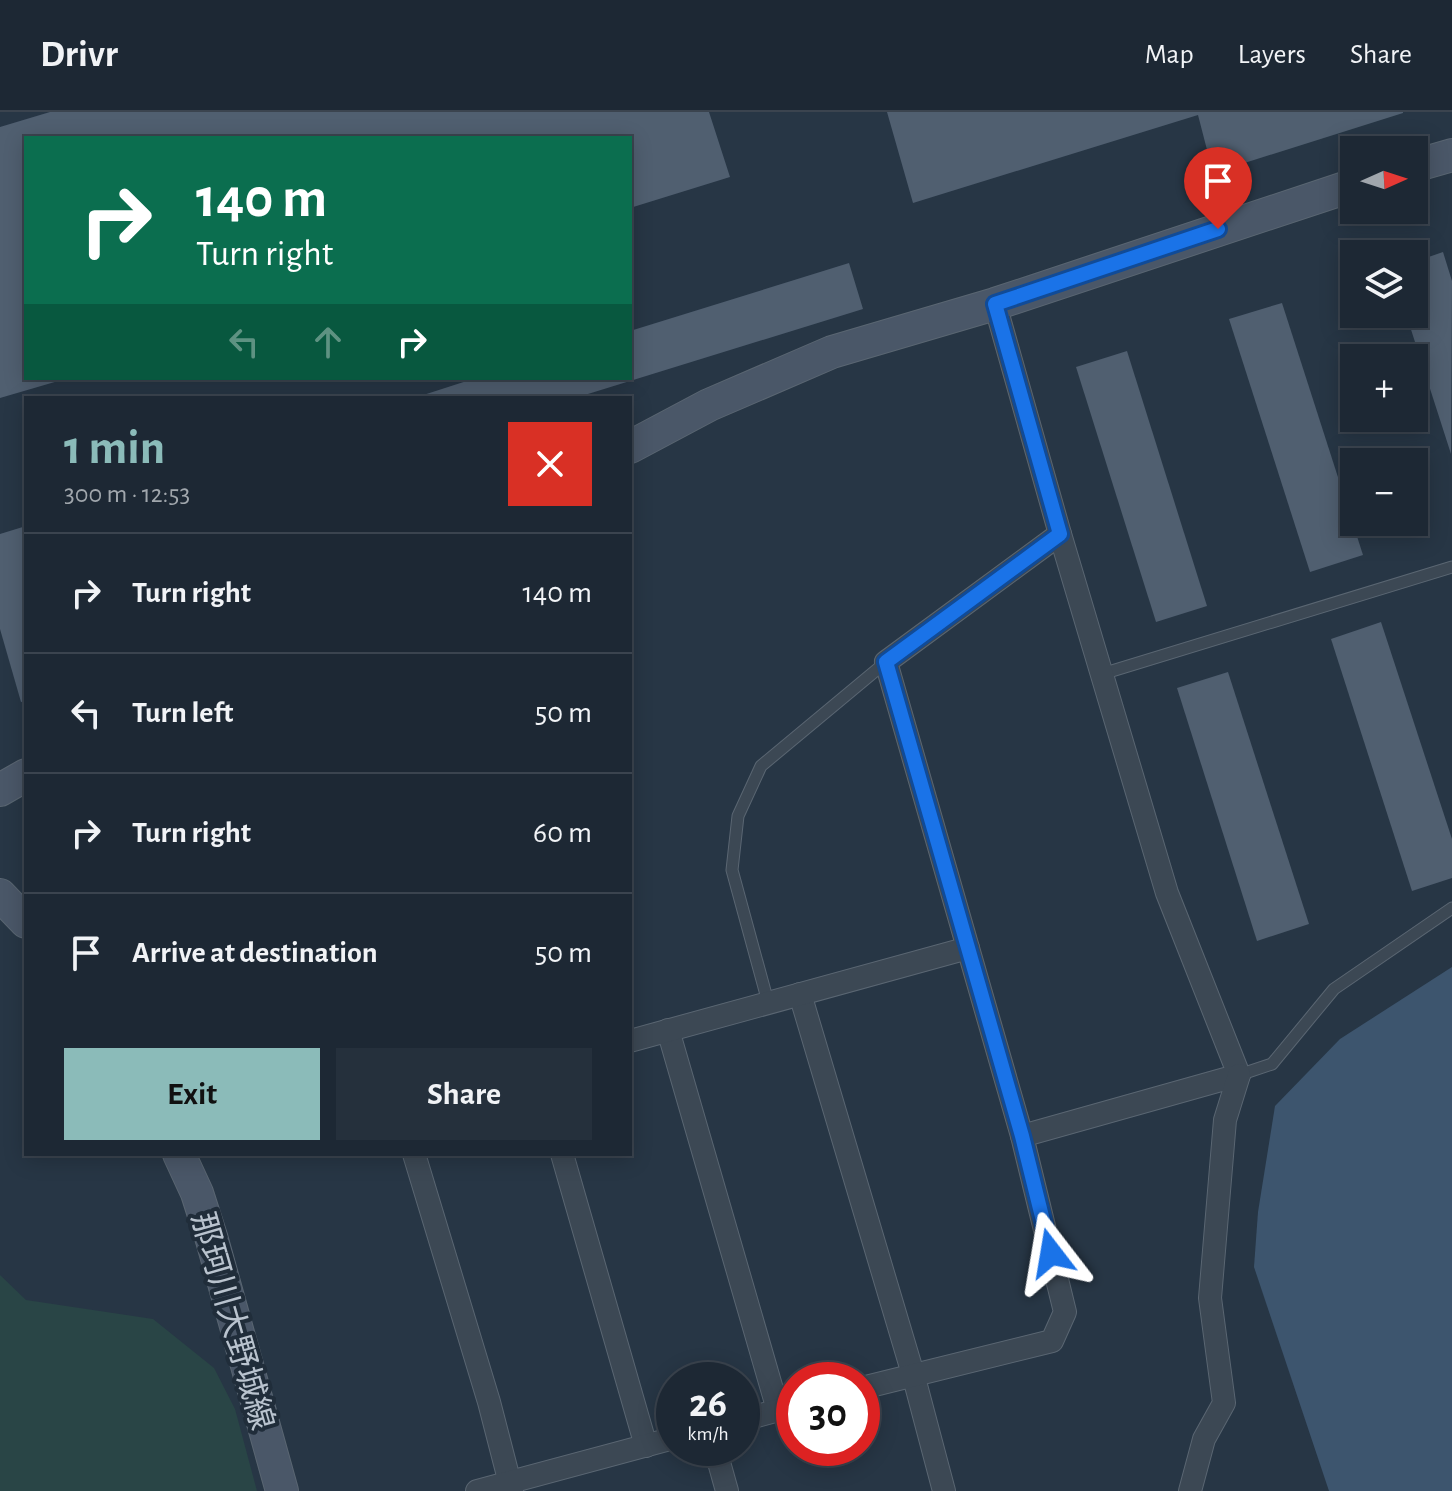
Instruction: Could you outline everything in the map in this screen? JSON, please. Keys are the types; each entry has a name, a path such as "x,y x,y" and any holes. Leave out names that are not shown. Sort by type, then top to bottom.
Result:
{"street":[{"path":"1428,162 1452,155"},
{"path":"632,446 709,405 832,352 995,304 1340,190"},
{"path":"995,304 1167,893 1239,1075 1225,1120 1210,1298 1224,1403 1204,1439 1190,1491"},
{"path":"880,1383 1052,1341 1065,1312 1022,1136 886,662 1060,534"},
{"path":"0,790 24,776"},
{"path":"0,895 24,920"},
{"path":"632,1040 968,948"},
{"path":"800,994 913,1374 944,1491"},
{"path":"668,1030 776,1376"},
{"path":"1022,1136 1239,1075"},
{"name":"那珂川大野城線","path":"180,1156 197,1193 212,1240 282,1491"},
{"path":"415,1156 489,1402 511,1487"},
{"path":"563,1156 646,1446"},
{"path":"477,1491 511,1487 656,1443"},
{"path":"720,1466 727,1491"}],"lane":[{"path":"1102,674 1452,567"},
{"path":"768,1002 732,870 738,816 761,766 886,662"},
{"path":"1239,1075 1272,1064 1334,989 1452,908"}],"green space":[{"path":"0,1275 26,1300 153,1319 214,1368 235,1409 257,1491 0,1491"}],"water":[{"path":"1452,967 1452,1491 1329,1491 1254,1267 1258,1212 1275,1106 1340,1039"}],"building":[{"path":"50,112 709,112 730,177 632,207 632,136 24,136 24,380 62,380 0,398 0,127"},
{"path":"887,112 1403,113 1213,173 1198,115 913,203"},
{"path":"1443,252 1452,281 1451,454 1428,382 1428,344 1416,344 1410,328 1428,328 1428,257"},
{"path":"849,263 863,309 581,396 420,396 470,380 632,380 632,330"},
{"path":"1282,303 1340,483 1340,536 1357,536 1363,555 1310,572 1229,319"},
{"path":"1127,351 1207,606 1156,622 1076,367"},
{"path":"24,527 24,701 21,702 0,629 0,534"},
{"path":"1381,622 1452,839 1452,878 1412,891 1331,639"},
{"path":"1228,672 1309,924 1257,941 1177,688"}],"route":[{"path":"1051,1253 1022,1136 886,662 1060,534 995,304 1218,229"}]}
